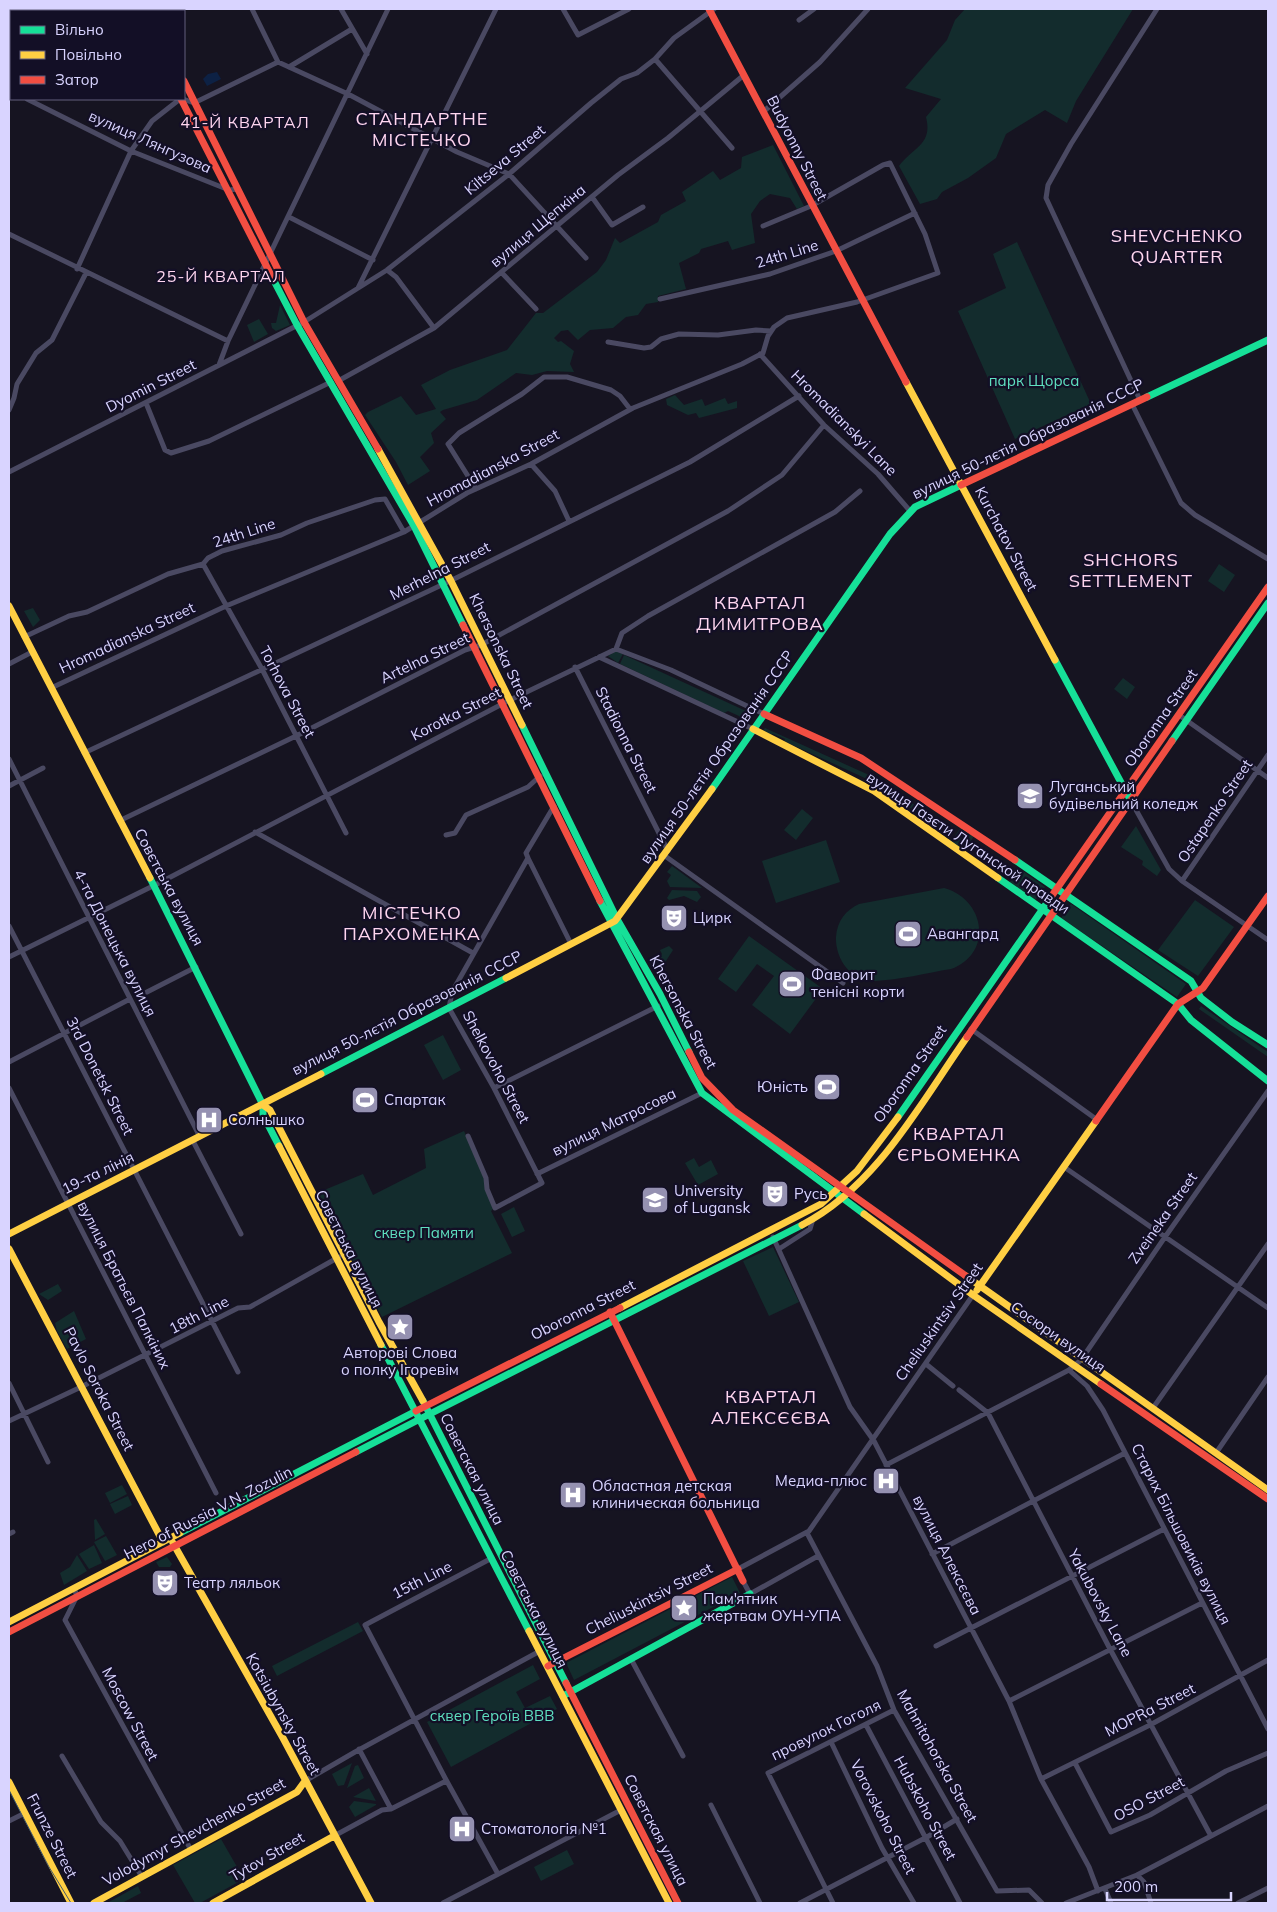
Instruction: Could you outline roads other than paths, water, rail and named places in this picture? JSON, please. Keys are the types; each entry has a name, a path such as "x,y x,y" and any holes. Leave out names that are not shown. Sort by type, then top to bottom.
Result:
{"street":[{"path":"252,9 278,62 348,94 432,139 509,174 586,258"},
{"path":"341,9 367,54"},
{"path":"219,365 228,341 388,9"},
{"path":"357,289 496,9"},
{"path":"563,9 578,35 629,9"},
{"path":"799,20 814,9"},
{"path":"763,112 777,103 820,62 868,9"},
{"path":"1140,400 1046,198 1048,185 1071,144 1157,9"},
{"name":"Budyonny Street","path":"711,10 862,300"},
{"name":"Kiltseva Street","path":"300,323 388,270 509,174 609,89 655,59 674,38 711,10"},
{"path":"289,67 352,29"},
{"path":"655,59 732,148"},
{"path":"184,100 194,103 278,62"},
{"name":"вулиця Щепкіна","path":"146,403 165,450 170,453 209,441 334,381 434,328 592,196 744,75"},
{"name":"Khersonska Street","path":"185,83 271,254 300,323"},
{"name":"вулиця Лянгузова","path":"29,100 131,151 229,190"},
{"path":"77,269 131,151 152,121 180,100"},
{"name":"Khersonska Street","path":"182,100 266,263 451,581 478,646"},
{"path":"760,354 763,353 771,331 787,318 862,300 938,273 932,251 890,164 883,165 812,206 763,226"},
{"path":"229,190 238,188"},
{"path":"592,196 612,225 643,207"},
{"name":"24th Line","path":"660,299 770,274 836,251 915,213"},
{"path":"288,217 373,260"},
{"path":"9,236 228,341"},
{"path":"388,270 396,277 434,328"},
{"path":"9,410 17,384 36,353 52,340 86,273"},
{"path":"502,273 536,309"},
{"name":"Kurchatov Street","path":"862,300 1127,790 1131,801"},
{"name":"Dyomin Street","path":"9,472 300,323"},
{"path":"608,342 644,348 651,346 661,339 679,334 718,335 756,330 771,331"},
{"name":"вулиця 50-лєтія Образованія СССР","path":"197,1139 614,921 667,853 890,534 910,511 961,484 1268,340"},
{"name":"Hromadianskyi Lane","path":"760,354 824,425 878,474 910,511"},
{"name":"Hromadianska Street","path":"51,688 226,606 404,532 476,489 531,464 630,409 742,364 760,354"},
{"path":"476,489 448,444 458,434 522,394 544,377 568,377 611,390 620,396 630,409"},
{"name":"Merhelna Street","path":"84,753 263,671 451,581 690,462 799,396"},
{"path":"1132,404 1181,503 1195,514 1268,559"},
{"name":"Artelna Street","path":"119,822 478,646 728,511 782,475 824,425"},
{"path":"531,464 555,491 569,521"},
{"path":"616,649 622,633 648,616 835,512 860,491"},
{"name":"24th Line","path":"24,637 68,616 88,612 168,574 203,564 208,558 222,551 281,535 306,523 375,500 386,499 404,532"},
{"name":"Khersonska Street","path":"417,524 444,584 507,702 614,921 660,994 702,1078 711,1090 736,1112 843,1187"},
{"name":"Torhova Street","path":"203,564 263,671 346,833"},
{"name":"Oboronna Street","path":"416,1411 770,1232 822,1204 843,1187 879,1142 1268,587"},
{"name":"Oboronna Street","path":"420,1419 813,1219 851,1192 884,1156 1268,603"},
{"name":"Совєтська вулиця","path":"9,606 119,822 196,967 263,1105"},
{"name":"Korotka Street","path":"9,957 154,885 575,667 616,649"},
{"name":"вулиця Газєти Луганской правди","path":"616,649 671,670 861,758 1057,888 1191,981 1201,998 1224,1016 1268,1045"},
{"path":"9,664 32,652"},
{"name":"вулиця Газєти Луганской правди","path":"599,657 753,729 874,791 1178,1004 1191,1020 1268,1081"},
{"name":"Stadionna Street","path":"575,667 667,853"},
{"name":"Khersonska Street","path":"507,702 540,776 702,1093 732,1117 837,1192"},
{"path":"1179,715 1268,778"},
{"name":"Ostapenko Street","path":"1182,881 1268,755"},
{"name":"4-та Донецька вулиця","path":"9,759 130,999 241,1234"},
{"path":"9,786 43,768"},
{"path":"446,835 455,833 466,815 528,787 540,776"},
{"path":"1131,801 1169,869 1182,881 1268,940"},
{"name":"Shelkovoho Street","path":"468,1136 486,1178 487,1189 495,1208 542,1183 494,1088 449,1008 452,992 528,858 526,853 555,806"},
{"path":"255,832 473,953"},
{"path":"667,853 843,983"},
{"path":"528,858 571,944"},
{"name":"Cheliuskintsiv Street","path":"552,1664 807,1533 874,1441 973,1295 1178,1004 1197,990 1203,988 1268,896"},
{"name":"3rd Donetsk Street","path":"9,926 238,1372"},
{"path":"147,992 196,967"},
{"path":"9,1062 65,1035 130,999"},
{"path":"494,1088 658,1006"},
{"path":"971,1030 1096,1119"},
{"name":"вулиця Братьєв Палкіних","path":"9,1088 216,1493"},
{"name":"Zveineka Street","path":"1081,1360 1268,1091"},
{"name":"вулиця Матросова","path":"537,1174 702,1093"},
{"name":"Советская улица","path":"263,1105 270,1110 342,1256 426,1406 566,1694 678,1903"},
{"name":"19-та лінія","path":"9,1234 197,1139"},
{"path":"1064,1167 1268,1308"},
{"name":"Сосюри вулиця","path":"843,1187 1081,1360 1153,1408 1268,1490"},
{"name":"Сосюри вулиця","path":"837,1192 1072,1368 1268,1499"},
{"path":"779,1250 810,1229 813,1219"},
{"name":"вулиця Алексєєва","path":"770,1232 775,1239 850,1407 874,1441 1009,1702 1041,1779 1089,1867 1098,1891"},
{"path":"1153,1408 1268,1244"},
{"name":"Pavlo Soroka Street","path":"9,1249 50,1324 81,1388 167,1540"},
{"name":"Совєтська вулиця","path":"342,1256 420,1419 540,1651 552,1664"},
{"name":"18th Line","path":"9,1421 146,1356 238,1308 250,1307 342,1256"},
{"path":"610,1312 750,1594"},
{"path":"886,1465 1072,1368 1081,1360"},
{"path":"926,1364 953,1386"},
{"name":"Старих Більшовиків вулиця","path":"1072,1368 1103,1410 1268,1729"},
{"path":"1216,1453 1268,1377"},
{"path":"9,1383 48,1462"},
{"name":"Yakubovsky Lane","path":"959,1390 988,1413 1150,1725 1211,1836"},
{"name":"Hero of Russia V.N. Zozulin","path":"9,1622 416,1411"},
{"name":"Hero of Russia V.N. Zozulin","path":"9,1632 420,1419"},
{"path":"932,1554 1125,1453"},
{"path":"936,1646 1164,1529"},
{"name":"Mahnitohorska Street","path":"807,1533 877,1666 894,1710 997,1891 1029,1890 1042,1903"},
{"name":"Kotsiubynsky Street","path":"167,1540 175,1547 371,1903"},
{"path":"669,1903 621,1810 566,1694 818,1556"},
{"name":"15th Line","path":"414,1719 365,1625 492,1558"},
{"path":"74,1588 77,1596"},
{"name":"Moscow Street","path":"77,1596 65,1620 191,1850"},
{"path":"1009,1702 1202,1603"},
{"path":"305,1781 540,1651"},
{"path":"631,1659 683,1756"},
{"name":"MOPRa Street","path":"1041,1779 1242,1677 1268,1660"},
{"name":"провулок Гоголя","path":"826,1890 768,1773 894,1710"},
{"path":"414,1719 498,1874"},
{"name":"Hubskoho Street","path":"866,1725 927,1837 960,1903"},
{"name":"Vorovskoho Street","path":"831,1742 914,1903"},
{"path":"359,1750 391,1810"},
{"name":"OSO Street","path":"1075,1763 1112,1832 1150,1814 1226,1771 1268,1753"},
{"path":"62,1756 101,1822 120,1841 142,1877"},
{"name":"Volodymyr Shevchenko Street","path":"94,1903 294,1793 305,1781"},
{"path":"334,1836 382,1810 391,1810 446,1781"},
{"name":"Frunze Street","path":"9,1782 71,1903"},
{"path":"711,1805 760,1903"},
{"path":"1066,1903 1137,1875 1268,1806"},
{"path":"443,1903 621,1810"},
{"path":"9,1821 25,1813"},
{"path":"800,1903 927,1837 957,1819"},
{"name":"Tytov Street","path":"213,1903 334,1836"},
{"path":"1137,1875 1144,1882 1151,1903"},
{"path":"1238,1903 1268,1888"},
{"path":"1105,1889 1111,1903"},
{"path":"826,1890 833,1903"}],"water":[{"path":"217,72 221,79 207,86 203,79 208,74"}],"tram line":[{"path":"9,1790 49,1867 71,1903"}],"place":[{"name":"Луганський будівельний коледж","path":"1030,796"},
{"name":"Цирк","path":"674,918"},
{"name":"Авангард","path":"908,934"},
{"name":"Фаворит тенісні корти","path":"792,984"},
{"name":"Юність","path":"827,1087"},
{"name":"Спартак","path":"365,1100"},
{"name":"Солнышко","path":"209,1120"},
{"name":"Русь","path":"775,1194"},
{"name":"University of Lugansk","path":"655,1200"},
{"name":"Авторові Слова о полку Ігоревім","path":"400,1327"},
{"name":"Медиа-плюс","path":"886,1481"},
{"name":"Областная детская клиническая больница","path":"573,1495"},
{"name":"Театр ляльок","path":"165,1583"},
{"name":"Пам'ятник жертвам ОУН-УПА","path":"684,1608"},
{"name":"Стоматологія №1","path":"462,1829"}],"district":[{"name":"41-Й КВАРТАЛ","path":"245,122"},
{"name":"СТАНДАРТНЕ МІСТЕЧКО","path":"422,129"},
{"name":"SHEVCHENKO QUARTER","path":"1177,246"},
{"name":"25-Й КВАРТАЛ","path":"221,276"},
{"name":"SHCHORS SETTLEMENT","path":"1131,570"},
{"name":"КВАРТАЛ ДИМИТРОВА","path":"760,613"},
{"name":"МІСТЕЧКО ПАРХОМЕНКА","path":"412,923"},
{"name":"КВАРТАЛ ЄРЬОМЕНКА","path":"959,1144"},
{"name":"КВАРТАЛ АЛЕКСЄЄВА","path":"771,1407"}],"park label":[{"name":"парк Щорса","path":"1034,381"},
{"name":"сквер Памяти","path":"424,1233"},
{"name":"сквер Героїв ВВВ","path":"492,1716"}]}
